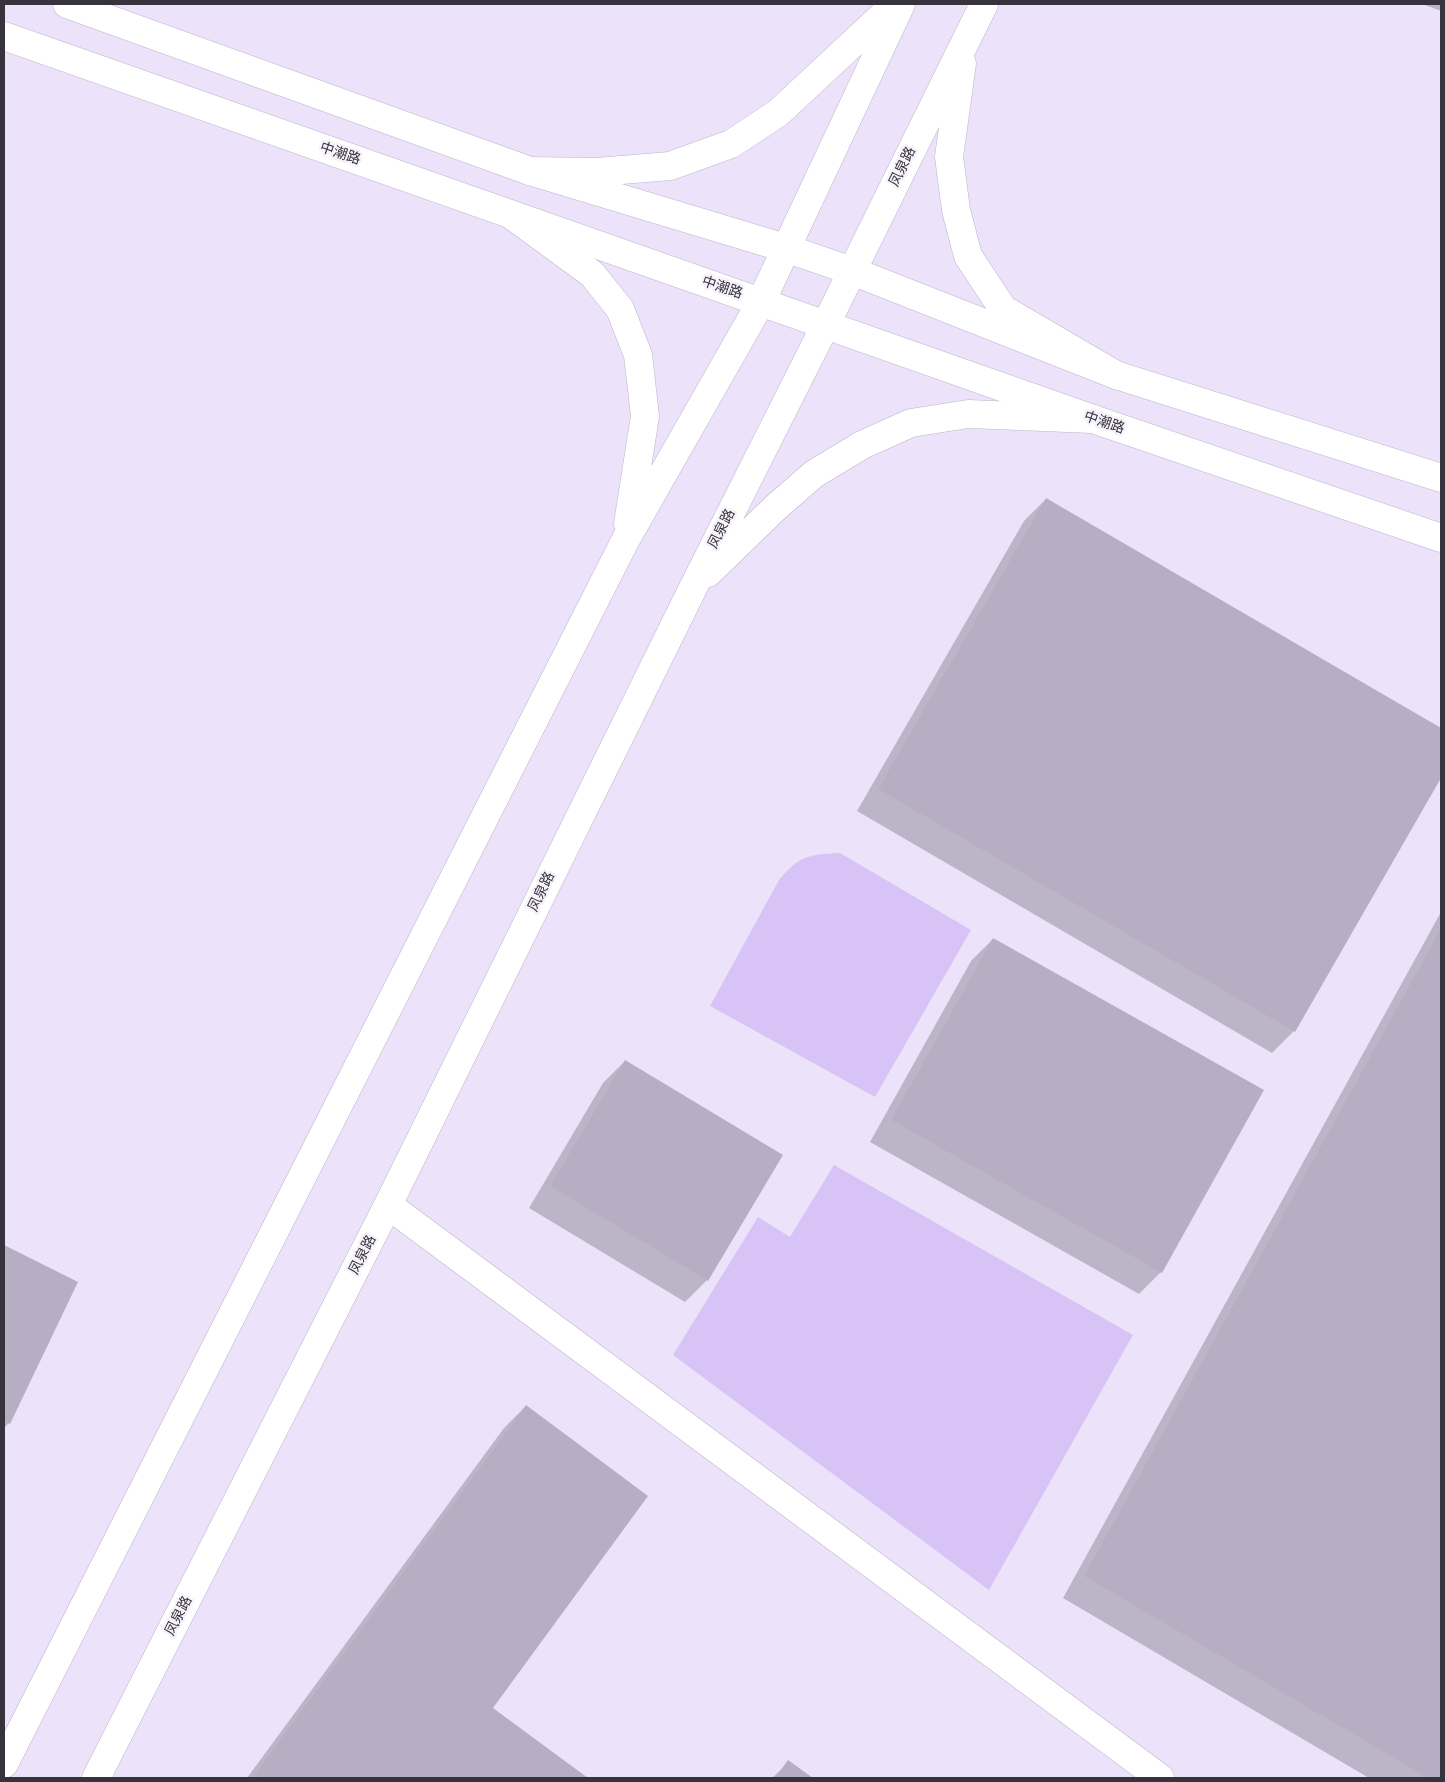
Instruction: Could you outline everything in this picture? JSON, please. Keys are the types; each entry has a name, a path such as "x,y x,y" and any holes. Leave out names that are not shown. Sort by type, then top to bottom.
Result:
{"main road":[{"path":"67,4 530,171 785,248 852,271 1116,375 1441,478"},
{"path":"530,171 597,172 670,166 731,144 778,113 895,4"},
{"path":"4,1764 626,539 760,302 901,4"},
{"name":"凤泉路","path":"96,1778 388,1205 984,4"},
{"name":"中潮路","path":"4,36 1093,419 1441,538"},
{"path":"966,38 949,157 956,210 968,256 1003,309 1116,375"},
{"path":"510,214 592,274 620,309 638,355 645,416 626,539"},
{"path":"693,588 774,508 814,474 862,445 911,423 968,414 1093,419"},
{"path":"388,1205 1160,1778"}],"shaded area":[{"path":"840,853 971,930 875,1097 710,1006 779,880 793,866 805,858"},
{"path":"834,1165 1133,1335 989,1590 673,1355 758,1217 790,1237"}],"building":[{"path":"1046,498 1441,728 1441,778 1295,1032 878,789"},
{"path":"1441,928 1441,1778 1428,1778 1084,1576"},
{"path":"993,938 1264,1090 1162,1273 891,1120"},
{"path":"625,1060 783,1155 708,1281 550,1186"},
{"path":"4,1245 78,1282 10,1424 4,1421"},
{"path":"526,1405 648,1496 493,1708 588,1778 261,1778 255,1774"},
{"path":"788,1760 813,1778 775,1778"}]}
